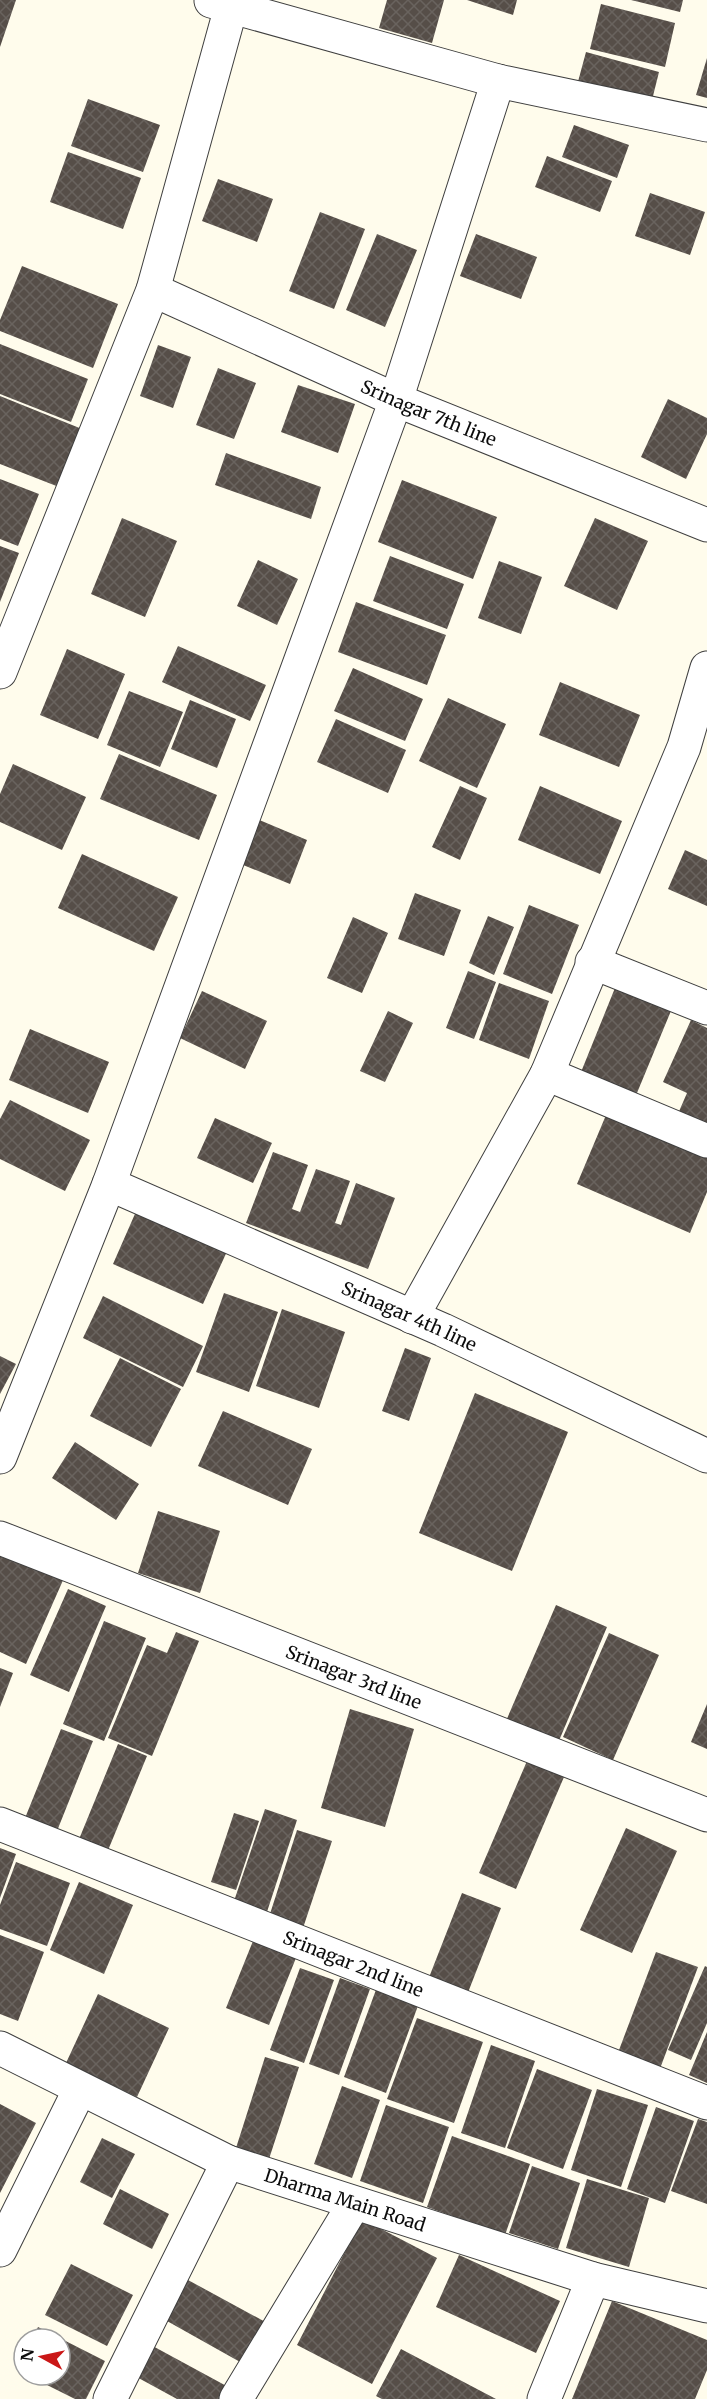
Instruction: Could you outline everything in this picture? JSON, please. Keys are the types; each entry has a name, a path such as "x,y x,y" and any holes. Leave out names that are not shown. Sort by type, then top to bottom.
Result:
{"street":[{"path":"0,672 153,290 224,2 498,81 707,125"},
{"path":"0,1457 109,1184 396,400 498,81"},
{"name":"Srinagar 7th line","path":"153,290 396,400 707,525"},
{"path":"412,1317 547,1074 592,962 695,751 707,668"},
{"path":"592,962 707,1008"},
{"path":"547,1074 707,1142"},
{"name":"Srinagar 4th line","path":"109,1184 412,1317 707,1456"},
{"name":"Srinagar 3rd line","path":"0,1538 707,1815"},
{"name":"Srinagar 2nd line","path":"0,1824 707,2103"},
{"name":"Dharma Main Road","path":"0,2048 228,2162 594,2279 707,2306"},
{"path":"0,2250 80,2089"},
{"path":"110,2399 228,2162"},
{"path":"236,2399 354,2204"},
{"path":"544,2399 594,2279"}],"building":[{"path":"0,0 16,0 0,47"},
{"path":"387,0 444,0 432,43 379,28"},
{"path":"467,0 517,0 513,15"},
{"path":"631,0 683,0 680,12"},
{"path":"601,4 675,23 665,67 590,49"},
{"path":"586,52 659,72 650,108 576,89"},
{"path":"707,58 707,98 696,95"},
{"path":"88,99 160,125 143,172 71,146"},
{"path":"574,125 629,145 617,178 562,157"},
{"path":"68,152 141,178 123,229 50,202"},
{"path":"547,156 612,181 600,212 535,187"},
{"path":"218,179 273,199 257,242 202,221"},
{"path":"650,193 705,212 690,255 635,236"},
{"path":"320,212 365,229 334,309 289,291"},
{"path":"377,234 417,250 385,327 346,310"},
{"path":"476,234 537,257 521,299 460,276"},
{"path":"22,266 118,304 93,368 0,331 0,320"},
{"path":"0,344 88,379 71,422 0,394"},
{"path":"158,345 191,357 173,408 140,396"},
{"path":"218,368 256,383 234,439 196,425"},
{"path":"298,385 355,404 338,453 281,432"},
{"path":"0,396 82,429 59,487 0,464"},
{"path":"668,399 707,418 707,434 686,479 641,457"},
{"path":"226,453 321,487 311,519 215,485"},
{"path":"0,479 39,494 18,546 0,539"},
{"path":"402,480 497,517 473,579 378,542"},
{"path":"122,518 177,541 145,617 91,594"},
{"path":"595,518 648,541 617,610 564,586"},
{"path":"0,546 19,553 0,602"},
{"path":"390,556 464,584 447,629 373,601"},
{"path":"258,560 298,579 277,625 237,606"},
{"path":"499,561 542,577 521,634 478,618"},
{"path":"356,602 446,635 427,685 338,652"},
{"path":"178,646 266,685 250,721 162,682"},
{"path":"67,649 125,674 98,739 40,715"},
{"path":"353,668 423,699 405,741 334,711"},
{"path":"560,682 640,715 619,767 539,735"},
{"path":"129,691 183,712 160,767 107,745"},
{"path":"448,698 506,724 477,788 419,761"},
{"path":"190,700 236,719 217,768 171,749"},
{"path":"336,719 406,750 388,793 317,762"},
{"path":"119,754 217,795 199,840 100,799"},
{"path":"13,764 86,797 62,850 0,822 0,794"},
{"path":"460,786 487,798 460,860 432,847"},
{"path":"540,786 622,821 600,874 518,840"},
{"path":"250,816 307,840 290,884 231,860"},
{"path":"685,850 707,860 707,906 668,889"},
{"path":"82,854 178,897 154,951 58,908"},
{"path":"415,893 461,910 444,956 398,939"},
{"path":"529,905 579,925 552,994 503,974"},
{"path":"488,916 514,927 494,975 469,963"},
{"path":"353,917 388,933 362,993 327,978"},
{"path":"468,971 496,982 474,1039 446,1028"},
{"path":"499,983 549,1001 529,1059 479,1040"},
{"path":"617,983 673,1006 632,1105 577,1082"},
{"path":"202,991 267,1021 245,1069 180,1038"},
{"path":"388,1011 413,1023 385,1082 360,1071"},
{"path":"691,1020 707,1028 707,1126 677,1116 687,1093 663,1082"},
{"path":"30,1029 109,1062 88,1113 9,1080"},
{"path":"10,1100 90,1140 65,1191 0,1159 0,1119"},
{"path":"609,1108 707,1150 707,1192 690,1233 577,1184"},
{"path":"215,1118 272,1143 253,1183 197,1158"},
{"path":"273,1152 308,1165 292,1209 300,1212 316,1169 350,1181 335,1223 341,1225 356,1183 395,1198 368,1269 246,1223"},
{"path":"138,1207 229,1247 203,1304 113,1264"},
{"path":"224,1293 278,1312 249,1392 196,1372"},
{"path":"103,1296 203,1346 183,1387 83,1338"},
{"path":"282,1309 345,1332 319,1408 256,1386"},
{"path":"405,1348 431,1358 409,1421 382,1411"},
{"path":"0,1356 16,1364 0,1394"},
{"path":"120,1358 181,1389 151,1447 90,1416"},
{"path":"475,1393 568,1432 512,1571 419,1533"},
{"path":"223,1411 312,1449 288,1505 198,1466"},
{"path":"75,1442 139,1484 116,1520 52,1478"},
{"path":"158,1511 220,1531 200,1593 138,1573"},
{"path":"0,1549 64,1578 26,1664 0,1652"},
{"path":"68,1589 106,1606 69,1692 30,1675"},
{"path":"556,1605 607,1627 558,1743 506,1721"},
{"path":"104,1621 146,1638 104,1741 63,1724"},
{"path":"176,1632 199,1641 152,1756 108,1738 147,1645 167,1653"},
{"path":"609,1633 659,1655 613,1760 563,1737"},
{"path":"0,1668 13,1673 0,1707"},
{"path":"707,1704 707,1749 691,1742"},
{"path":"350,1709 414,1729 385,1827 321,1808"},
{"path":"61,1729 93,1741 53,1841 21,1828"},
{"path":"118,1744 147,1756 104,1860 75,1849"},
{"path":"527,1761 564,1777 516,1889 479,1873"},
{"path":"265,1809 297,1820 264,1921 231,1910"},
{"path":"234,1813 259,1821 236,1890 211,1882"},
{"path":"626,1828 677,1851 632,1953 580,1930"},
{"path":"297,1830 332,1841 303,1928 269,1917"},
{"path":"0,1848 16,1854 0,1898"},
{"path":"16,1862 70,1883 47,1946 0,1929 0,1905"},
{"path":"79,1882 133,1905 104,1974 50,1950"},
{"path":"462,1893 501,1908 467,1995 428,1980"},
{"path":"0,1935 44,1952 18,2021 0,2014"},
{"path":"253,1941 296,1958 269,2025 226,2008"},
{"path":"656,1952 698,1967 658,2074 616,2058"},
{"path":"705,1966 707,1967 707,2023 691,2060 668,2050"},
{"path":"300,1968 334,1980 304,2063 270,2050"},
{"path":"340,1978 370,1989 339,2075 309,2064"},
{"path":"377,1987 419,2003 386,2093 344,2077"},
{"path":"98,1994 169,2028 137,2097 66,2063"},
{"path":"417,2018 483,2042 454,2123 387,2099"},
{"path":"707,2032 707,2083 689,2075"},
{"path":"491,2045 535,2061 505,2148 461,2133"},
{"path":"265,2057 299,2067 269,2159 236,2148"},
{"path":"537,2069 592,2090 563,2169 507,2148"},
{"path":"342,2086 380,2100 352,2178 314,2164"},
{"path":"597,2089 648,2105 621,2187 571,2170"},
{"path":"0,2104 36,2123 0,2193"},
{"path":"386,2105 449,2127 423,2203 360,2181"},
{"path":"656,2107 694,2121 665,2203 627,2189"},
{"path":"698,2119 707,2122 707,2204 671,2191"},
{"path":"452,2136 530,2164 505,2235 427,2207"},
{"path":"102,2138 135,2154 112,2198 80,2182"},
{"path":"532,2166 580,2183 558,2249 509,2233"},
{"path":"587,2179 649,2198 629,2267 566,2248"},
{"path":"120,2189 169,2214 152,2249 103,2224"},
{"path":"362,2219 437,2258 372,2384 297,2345"},
{"path":"459,2255 560,2301 536,2353 436,2307"},
{"path":"71,2264 133,2295 107,2346 45,2315"},
{"path":"188,2280 269,2324 249,2367 167,2321"},
{"path":"612,2301 707,2340 707,2370 695,2399 572,2399"},
{"path":"72,2344 105,2361 86,2399 75,2399 51,2387 72,2387"},
{"path":"149,2344 232,2389 227,2399 177,2399 133,2375"},
{"path":"401,2349 496,2399 382,2399 376,2396"}]}
